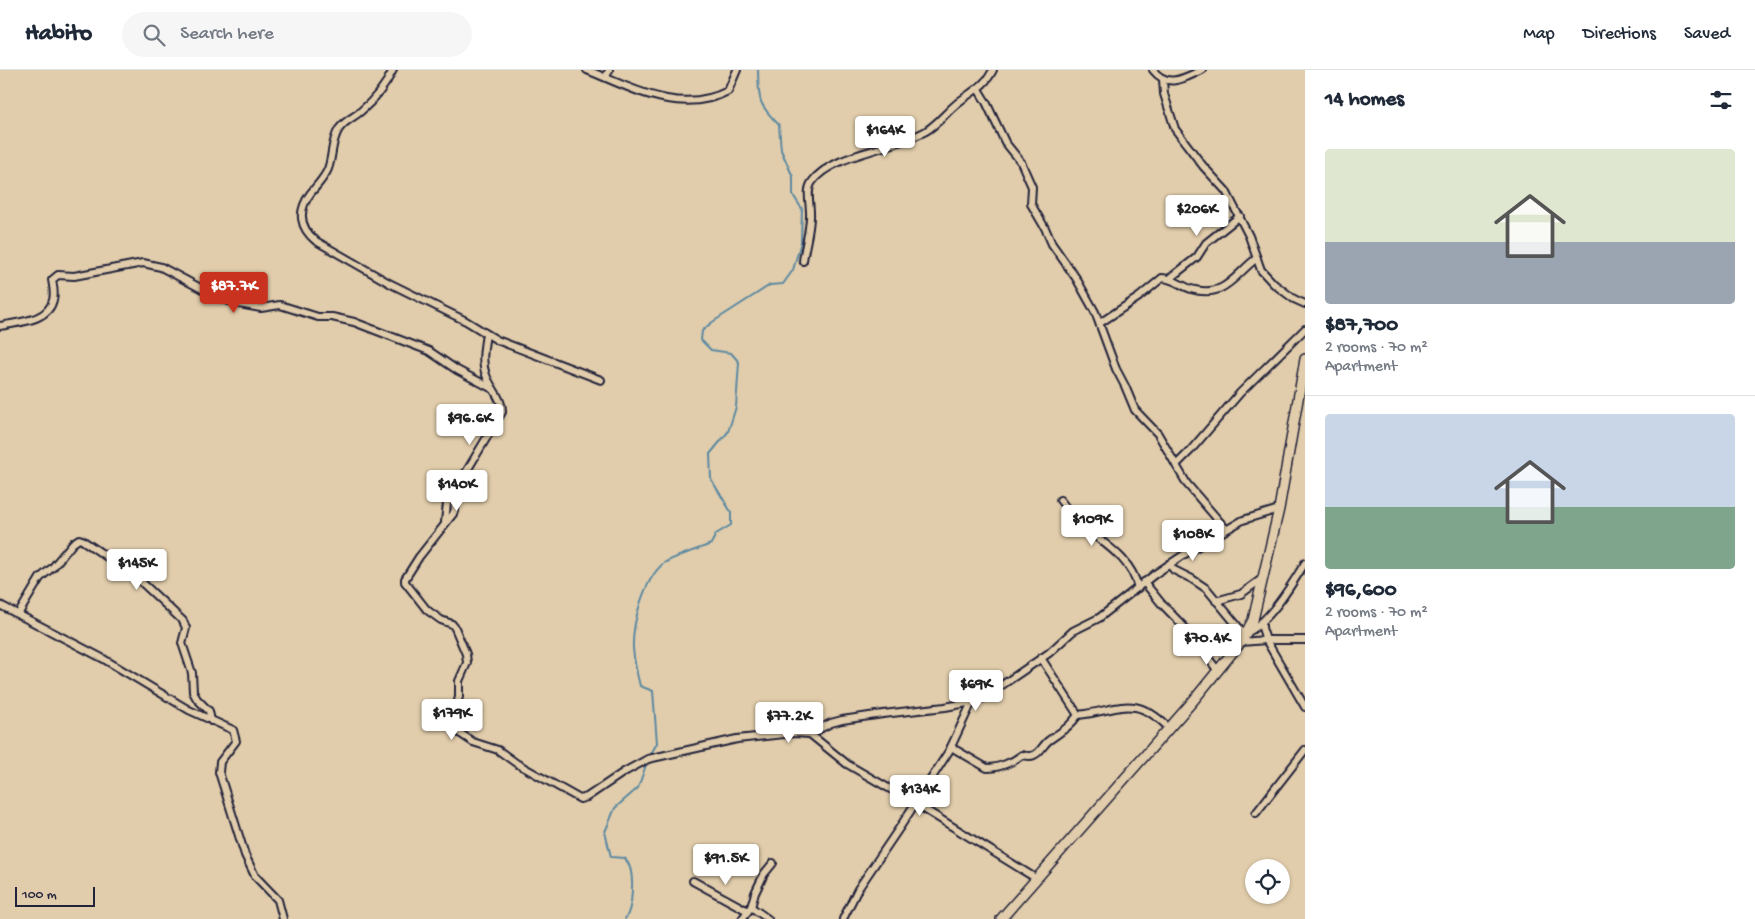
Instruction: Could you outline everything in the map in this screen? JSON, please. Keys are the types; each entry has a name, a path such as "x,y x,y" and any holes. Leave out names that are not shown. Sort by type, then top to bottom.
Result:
{"street":[{"path":"393,70 390,77 368,105 359,114 348,119 340,128 334,139 328,169 308,196 302,216 303,228 316,241 384,280 466,321 497,340 601,380"},
{"path":"587,70 661,99 700,100 716,97 728,91 737,70"},
{"path":"606,77 609,70"},
{"path":"802,261 810,219 810,184 822,171 837,163 925,131 978,88 989,78 993,70"},
{"path":"1153,70 1163,79 1175,81 1202,70"},
{"path":"1163,79 1164,94 1176,129 1203,166 1226,190 1240,216 1262,270 1268,279 1294,299 1305,304"},
{"path":"978,88 1005,142 1020,162 1028,178 1032,187 1031,204 1034,211 1045,228 1052,244 1081,287 1100,323 1116,369 1135,410 1158,434 1187,484 1226,529"},
{"path":"1169,279 1197,257 1206,243 1240,216"},
{"path":"1100,323 1139,297 1162,278 1190,288 1211,292 1222,289 1257,258"},
{"path":"0,326 29,320 46,311 54,298 52,280 58,275 74,276 143,263 152,264 219,298 239,304 261,308 280,305 318,317 332,317 354,322 429,351 452,367 493,389"},
{"path":"1176,465 1240,393 1305,329"},
{"path":"486,334 485,374 501,403 502,412 453,494 454,511 406,575 405,582 426,610 441,620 452,624 466,654 466,663 459,681 459,696 450,724 452,728 473,742 498,750 516,763 580,799 587,797 630,768 648,759 737,739 794,732 810,734 847,764 916,804 1036,879"},
{"path":"1002,919 1218,671 1244,637 1253,620 1279,509 1305,359"},
{"path":"1060,500 1078,522 1105,543 1130,567 1138,588"},
{"path":"810,734 831,723 842,720 945,707 983,698 1049,653 1067,635 1099,618 1169,564 1226,529 1256,515 1279,509"},
{"path":"19,613 41,576 53,567 73,543 79,539 82,540 135,576 183,621 186,628 182,643 192,673 193,692 195,697 209,711 211,721"},
{"path":"1244,637 1262,622 1286,593 1305,563"},
{"path":"1169,564 1174,570 1192,578 1207,589 1244,637 1266,640 1305,640"},
{"path":"1216,601 1241,594 1263,578"},
{"path":"1144,582 1160,603 1188,631 1218,671"},
{"path":"0,605 19,613 102,658 211,721 233,730 236,741 220,762 219,772 245,855 256,876 278,900 283,919"},
{"path":"1262,622 1266,640 1305,706"},
{"path":"1041,658 1078,715"},
{"path":"843,919 858,889 916,804 951,747 972,702"},
{"path":"951,747 987,768 991,768 1014,761 1022,755 1034,755 1047,742 1065,730 1078,715 1118,706 1144,708 1157,716 1169,728"},
{"path":"1256,813 1305,750"},
{"path":"742,919 750,909 764,874 773,863"},
{"path":"693,881 768,919"}],"waterway":[{"path":"650,756 657,743 653,691 640,686 633,648 637,614 645,590 657,570 664,563 711,544 716,534 731,525 731,512 711,479 710,454 728,432 736,407 739,362 731,353 711,350 701,340 702,331 711,323 770,285 783,284 793,270 801,242 802,209 793,195 793,177 781,150 779,125 763,106 759,95 758,70"},
{"path":"625,919 631,900 631,870 625,858 611,857 605,832 615,808 638,788 647,762"}]}
